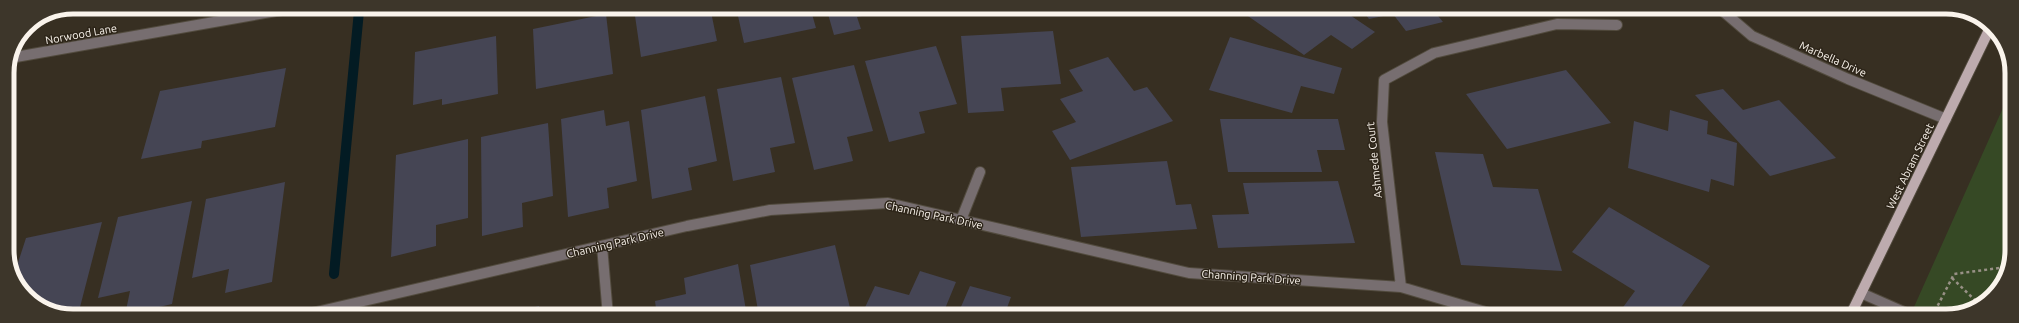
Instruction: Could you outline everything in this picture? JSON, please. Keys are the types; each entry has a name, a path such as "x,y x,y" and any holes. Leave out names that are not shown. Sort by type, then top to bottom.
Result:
{"main road":[{"name":"West Abram Street","path":"1853,309 1988,32"}],"street":[{"name":"Norwood Lane","path":"16,57 259,14"},
{"name":"Marbella Drive","path":"1725,14 1752,36 1848,79 1946,119"},
{"name":"Ashmede Court","path":"1400,287 1382,122 1384,80 1434,53 1557,24 1617,25"},
{"path":"961,220 980,172"},
{"name":"Channing Park Drive","path":"329,309 688,226 770,210 888,203 1189,273 1400,287 1475,309"},
{"path":"602,246 607,309"},
{"path":"1861,293 1897,309"}],"path":[{"path":"1936,309 1954,274 1972,270 2002,267"},
{"path":"1952,278 1976,301"}],"green space":[{"path":"2005,103 2005,250 2003,265 1999,276 1993,286 1985,294 1969,305 1946,309 1913,309"}],"building":[{"path":"606,14 613,74 536,89 533,29"},
{"path":"635,14 711,14 717,41 641,57"},
{"path":"738,14 812,14 816,28 744,43"},
{"path":"828,14 872,14 857,17 861,29 834,35"},
{"path":"1245,14 1348,14 1375,32 1352,49 1331,35 1304,55"},
{"path":"1365,14 1393,14 1369,19"},
{"path":"1393,14 1437,14 1443,22 1406,31"},
{"path":"1053,31 1061,84 1001,88 1004,111 968,113 961,36"},
{"path":"496,36 498,94 442,105 442,99 413,105 415,52"},
{"path":"1230,37 1342,68 1334,94 1301,86 1292,113 1209,90"},
{"path":"936,46 957,104 919,112 925,133 889,142 865,61"},
{"path":"1108,57 1134,91 1147,87 1173,121 1070,160 1052,131 1076,122 1060,99 1083,91 1069,70"},
{"path":"854,65 873,131 847,137 853,161 814,170 792,78"},
{"path":"286,68 275,127 202,141 201,148 141,159 160,91"},
{"path":"1566,70 1611,123 1507,149 1466,94"},
{"path":"781,77 795,143 770,148 775,172 733,181 717,89"},
{"path":"1723,89 1743,110 1779,100 1836,158 1770,176 1695,95"},
{"path":"705,96 717,161 688,168 692,190 652,199 641,110"},
{"path":"604,110 606,126 629,121 637,181 607,188 609,208 568,217 561,119"},
{"path":"1670,110 1708,121 1707,134 1737,143 1734,186 1711,179 1709,192 1628,168 1634,121 1668,131"},
{"path":"1220,119 1338,119 1345,150 1317,150 1322,172 1228,172"},
{"path":"548,123 553,196 522,203 523,227 482,236 481,137"},
{"path":"468,139 468,218 436,225 436,246 391,257 396,155"},
{"path":"1435,152 1483,154 1493,187 1538,189 1562,271 1461,265"},
{"path":"1167,161 1176,205 1191,204 1197,229 1081,237 1071,167"},
{"path":"1338,181 1355,243 1218,248 1212,215 1249,214 1243,183"},
{"path":"285,182 272,282 225,293 229,269 192,278 206,199"},
{"path":"192,201 172,304 151,309 126,309 130,291 98,298 118,217"},
{"path":"1609,207 1710,266 1680,309 1622,309 1635,291 1572,252"},
{"path":"102,222 80,309 50,305 34,294 26,286 16,267 26,238"},
{"path":"835,245 850,308 758,309 750,265"},
{"path":"738,264 746,309 656,309 655,301 686,294 684,278"},
{"path":"920,271 956,282 945,309 864,309 875,286 909,295"},
{"path":"970,286 1011,297 1007,309 960,309"},
{"path":"539,306 539,309 527,309"}],"waterway":[{"path":"334,274 359,14"}]}
